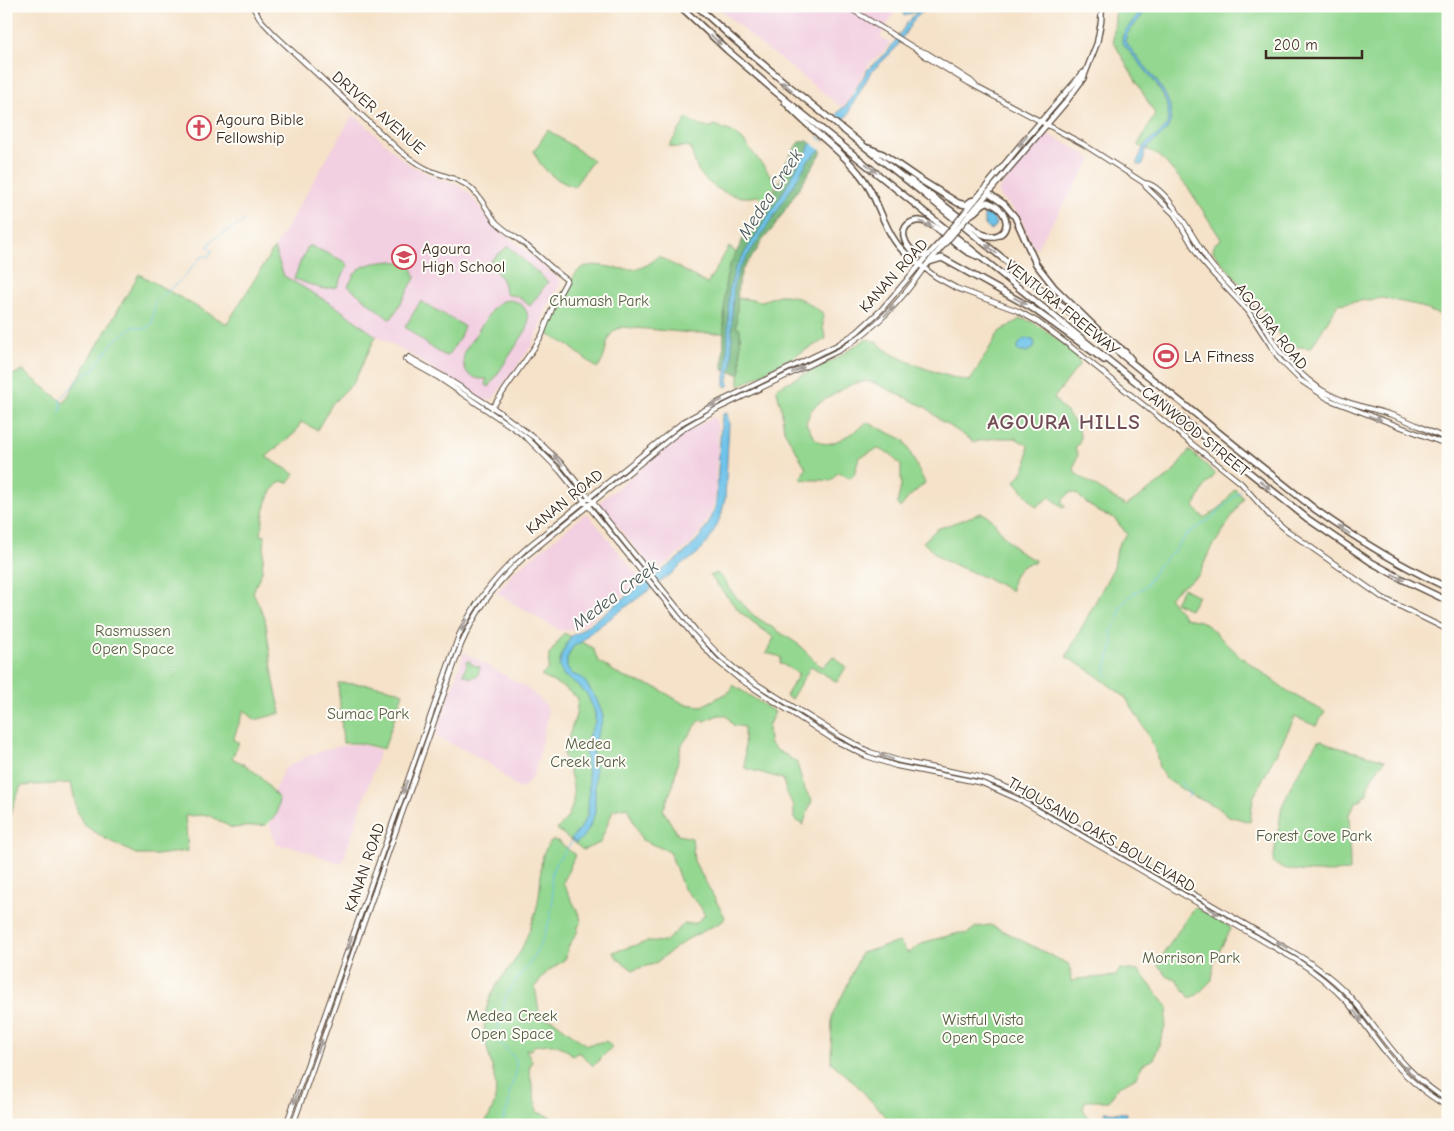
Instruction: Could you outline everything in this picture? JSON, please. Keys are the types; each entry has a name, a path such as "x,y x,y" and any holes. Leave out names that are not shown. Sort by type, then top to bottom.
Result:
{"highway":[{"name":"VENTURA FREEWAY","path":"680,6 727,50 816,127 834,138 1266,486 1322,529 1371,562 1448,601"},
{"name":"VENTURA FREEWAY","path":"697,6 755,59 825,116 1316,510 1374,550 1448,588"},
{"path":"816,127 863,177 877,201 893,238 922,267"},
{"path":"862,145 883,154 958,203 966,205 975,200"},
{"path":"892,169 913,181 982,234 996,236 1006,226 1006,217 1003,212 988,202 983,204 973,214 965,216"},
{"path":"986,191 1004,204 1015,217 1032,257 1043,275 1102,333 1125,352 1137,368"},
{"path":"928,255 920,255 908,247 903,235 908,224 915,221 925,222 966,250 985,260"},
{"path":"929,262 942,258 1021,302 1048,319 1098,356 1117,367"}],"main road":[{"name":"DRIVER AVENUE","path":"252,6 274,35 400,151 428,170 470,187 502,228 567,280 554,304 542,335 492,407"},
{"name":"AGOURA ROAD","path":"846,6 969,83 1083,144 1144,183 1174,214 1201,260 1248,311 1286,367 1317,393 1360,412 1448,445"},
{"name":"KANAN ROAD","path":"293,1125 451,673 469,627 487,598 510,569 686,427 717,409 840,350 876,325 902,297 928,255 945,239 1077,88 1098,38 1102,6"},
{"name":"KANAN ROAD","path":"965,216 975,200 986,191 1040,122 1087,68"},
{"name":"AGOURA ROAD","path":"1144,183 1149,183 1161,193 1184,219 1209,262 1254,310 1278,350 1304,377 1333,396 1402,419 1448,439"},
{"name":"KANAN ROAD","path":"286,1125 459,636 466,619 483,594 511,562 671,431 701,411 837,345 857,332 929,262 945,239"},
{"name":"CANWOOD STREET","path":"922,267 956,288 1018,311 1038,322 1246,488 1269,515 1285,529 1382,598 1448,630"},
{"name":"THOUSAND OAKS BOULEVARD","path":"1448,1100 1426,1085 1407,1068 1352,999 1327,975 1307,960 1016,791 980,777 895,760 870,752 850,743 754,683 733,668 708,644 563,465 536,439 510,418 443,376 407,358 515,429 533,444 560,471 705,650 752,688 847,747 866,756 886,764 970,780 1012,795 1307,967 1325,980 1345,1000 1386,1054 1403,1072 1422,1090 1448,1107"},
{"path":"489,412 492,407"},
{"path":"1360,412 1362,407"}],"shaded area":[{"path":"716,6 821,6 824,10 835,6 898,6 880,37 890,43 869,64 844,106 840,106 773,52 766,49"},
{"name":"Agoura High School","path":"352,116 357,117 412,166 434,177 456,184 469,193 494,226 560,280 560,285 548,305 530,348 491,400 488,399 485,402 413,356 350,322 282,277 273,250"},
{"path":"1047,134 1092,159 1036,249 1030,241 1020,217 998,192 1044,135"},
{"path":"714,416 718,428 715,499 710,514 702,530 690,545 655,572 600,503 684,434"},
{"path":"585,514 589,515 642,581 582,626 566,631 562,629 561,631 496,593 514,572"},
{"path":"464,652 527,688 547,707 548,716 535,771 522,789 516,787 491,765 465,750 435,737"},
{"path":"359,744 380,750 343,862 341,864 294,847 276,845 269,822 264,814 284,769 308,756 333,747"}],"green space":[{"path":"1116,6 1448,6 1448,319 1417,305 1382,298 1338,304 1311,348 1287,346 1263,310 1213,252 1214,244 1221,239 1189,189 1160,156 1138,145 1155,114 1113,41"},
{"path":"687,118 704,127 715,125 732,132 742,139 778,182 764,202 758,196 741,197 716,188 698,170 690,147 678,148 669,146"},
{"path":"548,130 593,160 574,187 561,182 550,174 537,158 534,151"},
{"path":"807,140 822,152 774,227 742,270 738,285 736,327 740,329 741,370 739,374 723,370 725,285 729,267 747,231 763,216 770,197 782,177 782,169 794,149 800,142"},
{"path":"308,246 344,261 348,265 337,287 323,289 294,279"},
{"path":"508,246 548,282 530,306 517,296 505,293 502,280 490,264 491,260"},
{"name":"Chumash Park","path":"729,247 737,253 729,267 725,285 724,333 692,333 623,327 611,334 604,357 597,368 569,346 547,334 554,314 572,279 578,271 586,266 637,268 648,265 658,256 707,284"},
{"name":"Rasmussen Open Space","path":"274,248 284,276 338,308 376,336 354,382 332,404 317,430 301,422 295,433 266,457 295,474 288,483 281,481 268,499 261,535 265,536 262,571 253,592 265,618 274,682 281,713 255,720 244,710 233,740 239,742 232,758 247,766 261,777 279,799 277,814 266,825 232,828 208,815 185,816 188,851 157,855 138,855 106,839 84,825 77,811 71,783 21,786 6,825 6,379 22,370 64,403 139,274 227,324"},
{"path":"392,261 410,267 415,278 392,318 389,319 348,286 359,269 373,264"},
{"path":"779,295 797,298 823,313 823,328 826,339 739,386 741,369 740,330 736,327 737,298 762,301"},
{"path":"509,300 519,303 526,310 528,318 527,329 489,387 485,384 487,379 475,378 465,369 464,352 493,308 502,301"},
{"path":"420,302 464,326 459,339 448,356 433,348 405,327"},
{"path":"1020,319 1033,323 1049,333 1077,356 1080,364 1054,398 1074,422 1080,435 1079,442 1075,448 1078,454 1074,467 1075,473 1126,506 1172,474 1189,450 1216,474 1205,486 1194,507 1204,518 1220,508 1235,489 1243,498 1209,552 1199,575 1169,597 1185,618 1200,621 1207,625 1241,657 1292,694 1325,712 1316,726 1295,717 1253,798 1250,822 1229,816 1217,807 1191,795 1165,778 1159,768 1156,752 1149,737 1125,697 1089,670 1066,657 1114,567 1117,549 1127,534 1114,518 1099,512 1077,494 1071,492 1062,501 1064,508 1050,497 1036,507 1015,481 1026,464 1028,445 1015,438 995,438 974,442 942,422 927,408 867,381 852,384 819,403 811,410 806,423 813,436 825,444 830,443 853,433 867,422 904,440 925,483 900,508 897,504 901,486 901,466 891,454 878,449 859,457 854,475 849,478 838,472 831,481 800,479 806,468 784,430 781,406 776,388 835,359 866,339 878,342 883,348 905,360 949,376 970,381 999,332"},
{"path":"981,513 992,519 1017,550 1035,560 1034,563 1025,565 1017,571 1013,580 1012,590 941,559 923,542 937,529"},
{"path":"717,573 753,615 798,644 818,664 823,667 833,656 846,667 837,682 811,666 791,699 786,696 799,674 780,663 781,658 778,656 766,653 774,638 740,612 710,576"},
{"path":"1183,588 1198,596 1190,610 1175,602"},
{"name":"Medea Creek Park","path":"564,633 593,648 598,661 623,677 657,688 684,704 702,706 729,692 733,685 775,712 768,726 769,743 797,763 804,788 812,800 803,825 794,819 794,806 786,792 783,779 745,768 744,727 733,725 727,716 718,715 705,721 700,720 681,746 673,785 663,810 678,835 692,838 694,861 725,917 723,921 686,940 654,964 633,970 618,959 613,952 650,941 665,942 684,924 696,923 705,915 700,906 683,888 670,852 642,840 627,807 613,810 600,843 583,850 557,829 567,818 573,802 573,786 563,754 576,715 578,698 563,687 541,676 548,669 549,655"},
{"path":"468,661 480,667 478,675 471,678 463,674 466,662"},
{"name":"Sumac Park","path":"338,683 380,686 403,693 384,749 359,743 343,743"},
{"name":"Forest Cove Park","path":"1322,740 1333,746 1385,760 1370,780 1367,794 1356,802 1349,814 1350,871 1298,871 1279,866 1273,862 1282,806 1293,782 1315,745 1318,741"},
{"name":"Medea Creek Open Space","path":"552,840 558,841 575,855 563,883 580,916 581,924 578,926 578,931 568,947 564,960 547,972 535,987 540,1018 553,1020 586,1045 606,1041 612,1047 593,1066 580,1053 576,1053 574,1056 559,1046 546,1044 533,1046 531,1050 526,1049 532,1061 529,1069 537,1112 553,1118 555,1125 486,1125 485,1123 493,1109 496,1096 493,1070 484,1031 487,1006 499,982 520,952 527,936 538,904 544,851"},
{"name":"Morrison Park","path":"1195,907 1231,929 1214,961 1212,980 1197,995 1190,998 1176,979 1168,977 1157,964"},
{"name":"Wistful Vista Open Space","path":"990,925 1070,965 1071,982 1078,979 1116,976 1120,969 1139,971 1168,1007 1165,1027 1154,1059 1143,1064 1136,1077 1117,1088 1109,1101 1085,1101 1083,1108 1091,1125 893,1125 854,1082 831,1062 832,1016 861,953 899,942 908,953 925,942 959,933 967,934 976,927"}],"water":[{"path":"921,6 937,6 921,13 913,21 895,49 871,72 850,112 820,150 808,161 739,269 734,284 732,366 728,379 729,385 725,387 729,291 735,268 785,189 809,146 843,107 846,106 868,69 889,50 907,23 918,11 904,16 903,13"},
{"path":"1143,6 1147,6 1141,17 1127,34 1125,41 1158,83 1170,107 1171,118 1167,129 1145,150 1143,164 1138,165 1137,162 1144,147 1164,129 1168,116 1167,105 1156,83 1122,41 1123,35"},
{"path":"987,211 992,215 996,224 991,230 984,223 984,213"},
{"path":"1026,338 1033,340 1035,343 1034,348 1026,352 1017,350 1020,343"},
{"path":"727,413 729,424 725,499 721,516 710,539 688,561 684,562 671,574 574,646 567,659 567,667 572,674 581,677 586,683 597,700 603,716 592,749 595,766 595,813 589,828 576,843 571,839 580,829 588,814 589,783 585,751 588,737 595,722 595,713 587,694 563,675 559,666 562,653 571,636 685,553 704,531 716,503 721,423 723,414"},
{"path":"1105,1112 1126,1113 1125,1122 1122,1125 1109,1125"}],"pier":[{"path":"834,113 845,122 822,151 810,142 815,135 826,144 816,133"}],"waterway":[{"path":"59,414 62,409 60,400 82,375 92,371 114,341 134,326 144,329 152,324 155,302 182,279 201,257 209,256 212,251 208,247 212,240 244,221"},
{"path":"1107,676 1106,669 1113,644 1111,632 1117,623 1121,606 1131,595 1146,586 1158,566 1174,551 1187,534 1213,517 1240,491"},
{"path":"1180,781 1190,794 1188,798"},
{"name":"Medea Creek","path":"501,1125 509,1104 509,1093 516,1073 516,1060 500,1042 498,1027 505,999 542,941 550,919 553,898 552,872 557,861 573,841"}],"place":[{"name":"Agoura Bible Fellowship","path":"199,128"},
{"name":"Agoura High School","path":"404,257"},
{"name":"LA Fitness","path":"1166,356"}],"district":[{"name":"AGOURA HILLS","path":"1064,422"}]}
